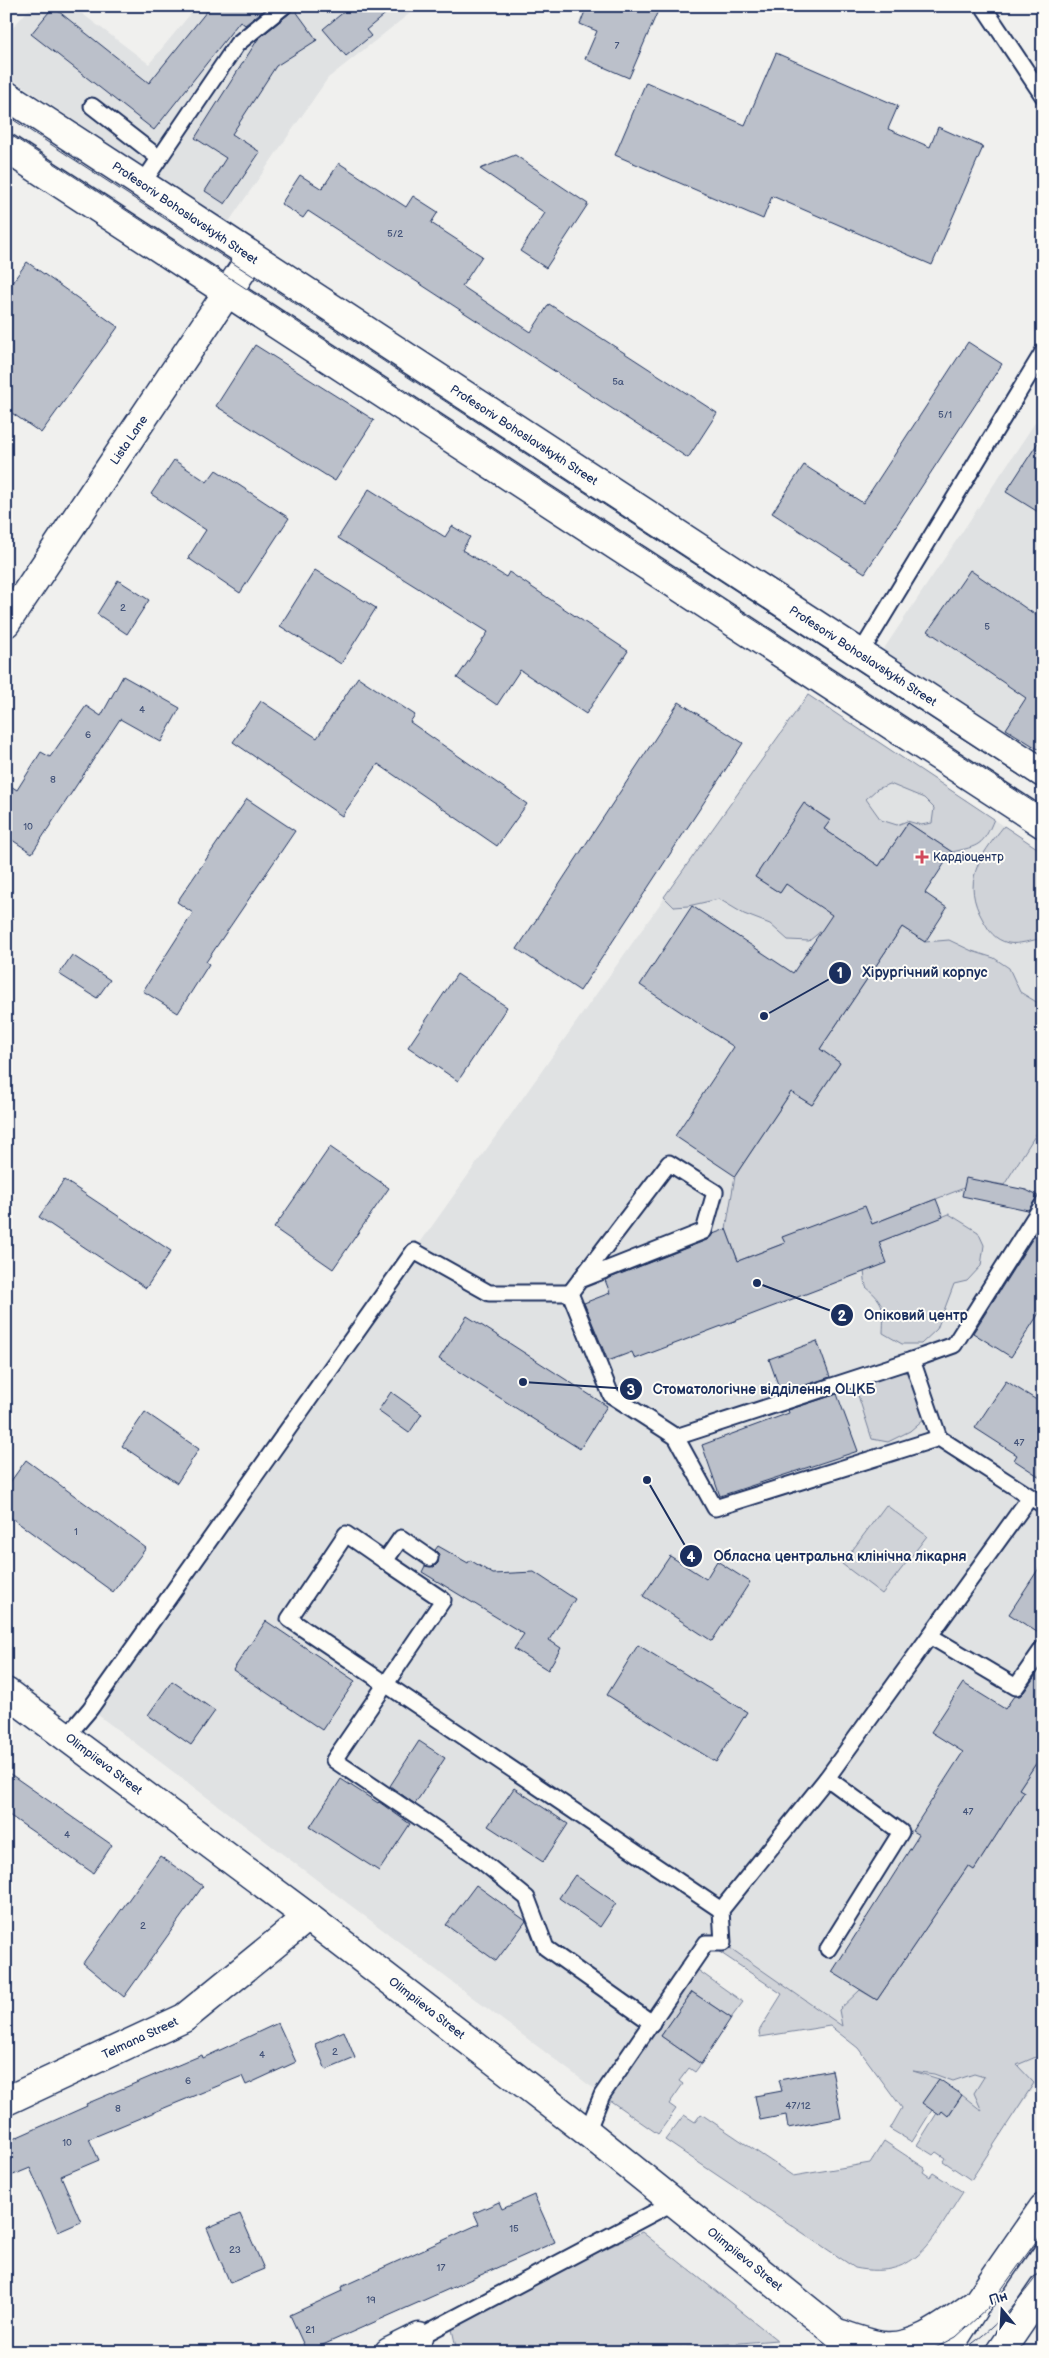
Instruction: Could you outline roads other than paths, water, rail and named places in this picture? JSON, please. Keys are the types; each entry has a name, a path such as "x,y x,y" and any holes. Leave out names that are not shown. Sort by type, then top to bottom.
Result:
{"street":[{"name":"Profesoriv Bohoslavskykh Street","path":"6,95 1043,774"},
{"path":"6,148 226,294 1043,824"},
{"name":"Lista Lane","path":"6,623 251,257"},
{"name":"Olimpiieva Street","path":"6,1692 308,1917 588,2132 846,2343 860,2352"},
{"name":"Telmana Street","path":"11,2093 184,2018 308,1917"},
{"path":"946,2352 977,2303 1043,2208"},
{"path":"990,2352 1038,2295"},
{"path":"1000,2352 1038,2295"},
{"path":"846,2343 884,2346 904,2344 923,2337 948,2323 977,2303"},
{"path":"389,2352 419,2337"}],"lane":[{"path":"142,184 237,44 284,6"},
{"path":"983,6 1043,96"},
{"path":"92,106 159,158"},
{"path":"860,654 1043,352"},
{"path":"570,1293 669,1163 715,1192 704,1231 580,1280"},
{"path":"676,1437 954,1345 1043,1204"},
{"path":"67,1736 90,1709 414,1251 489,1293 570,1293"},
{"path":"570,1293 611,1395 676,1437 715,1508 939,1438"},
{"path":"588,2132 602,2095 706,1943 723,1943 721,1910 827,1778 930,1636 1036,1501 939,1438 912,1360"},
{"path":"652,2023 546,1948 527,1898 473,1854 334,1760 386,1684 443,1600 346,1534 288,1619 386,1684 721,1910"},
{"path":"386,1561 401,1538 430,1558"},
{"path":"930,1636 1016,1687 1043,1648"},
{"path":"827,1778 901,1832 828,1949"},
{"path":"419,2337 674,2202"}],"tram line":[{"path":"6,115 1043,791"},
{"path":"6,132 1043,808"},
{"path":"928,2352 956,2337 988,2308 1043,2232"},
{"path":"960,2352 983,2335 1006,2314 1043,2267"}],"place":[{"name":"Кардіоцентр","path":"922,857"},
{"name":"Хірургічний корпус","path":"764,1016"},
{"name":"Опіковий центр","path":"757,1283"},
{"name":"Стоматологічне відділення ОЦКБ","path":"523,1382"},
{"name":"Обласна центральна клінічна лікарня","path":"647,1480"}]}
